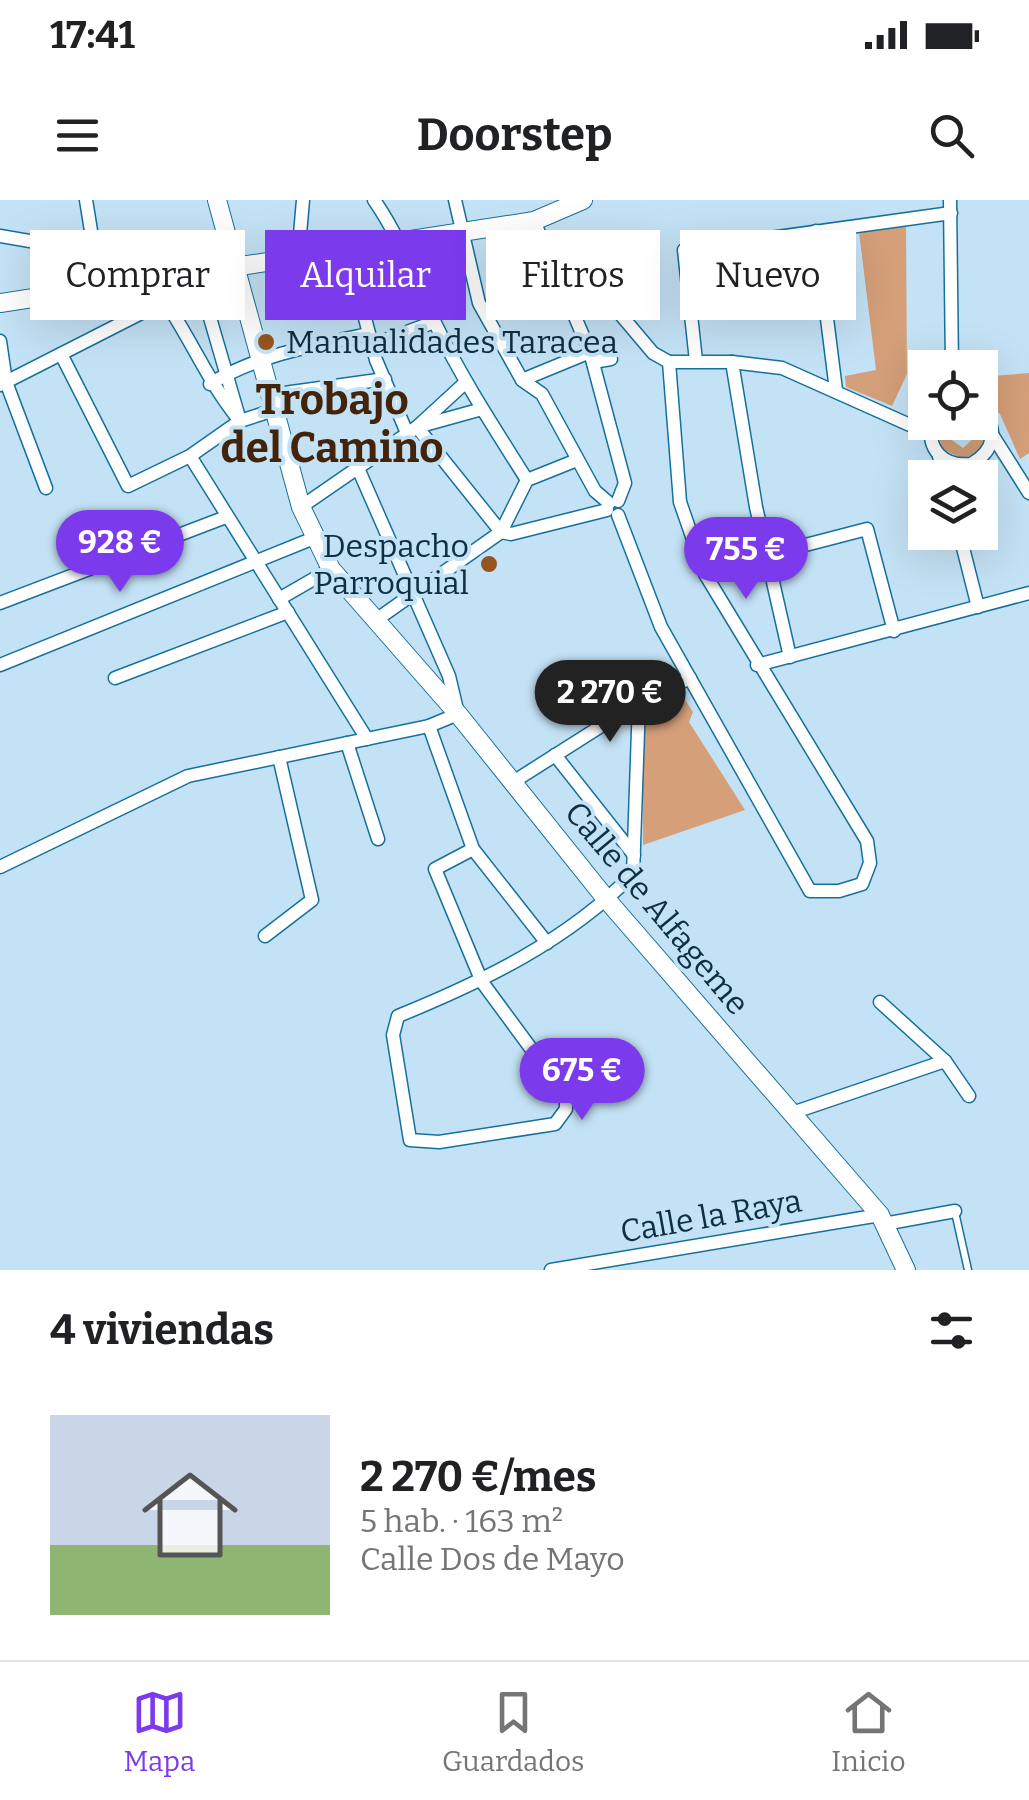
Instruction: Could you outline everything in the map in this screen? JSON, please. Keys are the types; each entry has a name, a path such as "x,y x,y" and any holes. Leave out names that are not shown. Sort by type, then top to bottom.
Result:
{"street":[{"path":"86,200 91,230"},
{"name":"Calle de Alfageme","path":"217,200 226,230"},
{"path":"300,230 303,200"},
{"path":"374,200 394,230"},
{"path":"455,200 462,230"},
{"path":"462,230 567,200"},
{"path":"534,221 567,200"},
{"path":"462,230 534,221 582,200"},
{"path":"821,230 950,206 952,350"},
{"path":"534,221 538,230"},
{"path":"0,236 30,241"},
{"path":"466,247 479,303 522,380 542,394"},
{"path":"0,290 30,287"},
{"name":"Calle de Alfageme","path":"245,295 301,507 331,568 458,714 607,900 882,1220 906,1270"},
{"path":"0,303 30,296"},
{"path":"3,384 128,320"},
{"path":"173,320 210,384 240,422"},
{"path":"211,320 240,422"},
{"path":"365,320 385,379 412,430 501,532 511,534 613,507"},
{"path":"577,320 591,357 624,482 613,507"},
{"path":"625,320 653,352 668,362 732,362 782,368 908,419"},
{"path":"692,320 696,361"},
{"path":"827,320 836,390"},
{"path":"210,384 262,361 370,340 434,322 482,409 528,480"},
{"path":"0,342 3,384 46,488"},
{"path":"61,354 128,486 190,456 272,403 385,379"},
{"path":"522,380 591,357 612,359"},
{"path":"538,374 542,394 577,460 595,491 613,507 661,627 810,891 839,891 862,884 870,863 867,841 757,665 705,574 686,526 678,490 668,362"},
{"path":"732,362 790,657"},
{"path":"301,507 412,430 466,382"},
{"path":"412,430 482,409"},
{"path":"934,440 940,460"},
{"path":"939,456 960,465 972,463 989,449 992,440"},
{"path":"996,440 1029,493"},
{"path":"190,456 367,739"},
{"path":"376,620 501,532 528,480 577,460"},
{"path":"0,866 174,781 429,726 458,714 450,676 357,466"},
{"path":"0,603 226,518"},
{"path":"767,555 867,529 894,631"},
{"path":"0,665 314,538"},
{"path":"964,550 978,607"},
{"path":"279,599 331,568"},
{"path":"757,665 1029,593"},
{"path":"114,678 288,612"},
{"path":"513,782 638,702 690,678"},
{"path":"473,849 436,869 482,982 566,1096 566,1109 555,1124 439,1142 410,1140 393,1035 398,1016 482,982 607,900 633,874 638,702"},
{"path":"429,726 473,849 547,942"},
{"path":"348,743 378,839"},
{"path":"555,755 634,856"},
{"path":"265,936 312,900 279,757"},
{"path":"880,1002 945,1061 969,1096"},
{"path":"792,1113 945,1061"},
{"name":"Calle la Raya","path":"550,1270 955,1211"}],"lane":[{"path":"955,1211 968,1270"}],"shaded area":[{"path":"906,226 907,374 892,406 846,387 845,376 876,370 859,232"},
{"path":"1029,373 1029,453 1020,459 998,412 998,376"},
{"path":"940,440 952,440 963,448 972,440 984,440 978,452 963,459 942,449"},
{"path":"681,694 693,712 689,722 745,810 643,845 643,713"}],"place":[{"name":"Manualidades Taracea","path":"266,342"},
{"name":"Despacho Parroquial","path":"489,564"}],"district":[{"name":"Trobajo del Camino","path":"332,424"}]}
